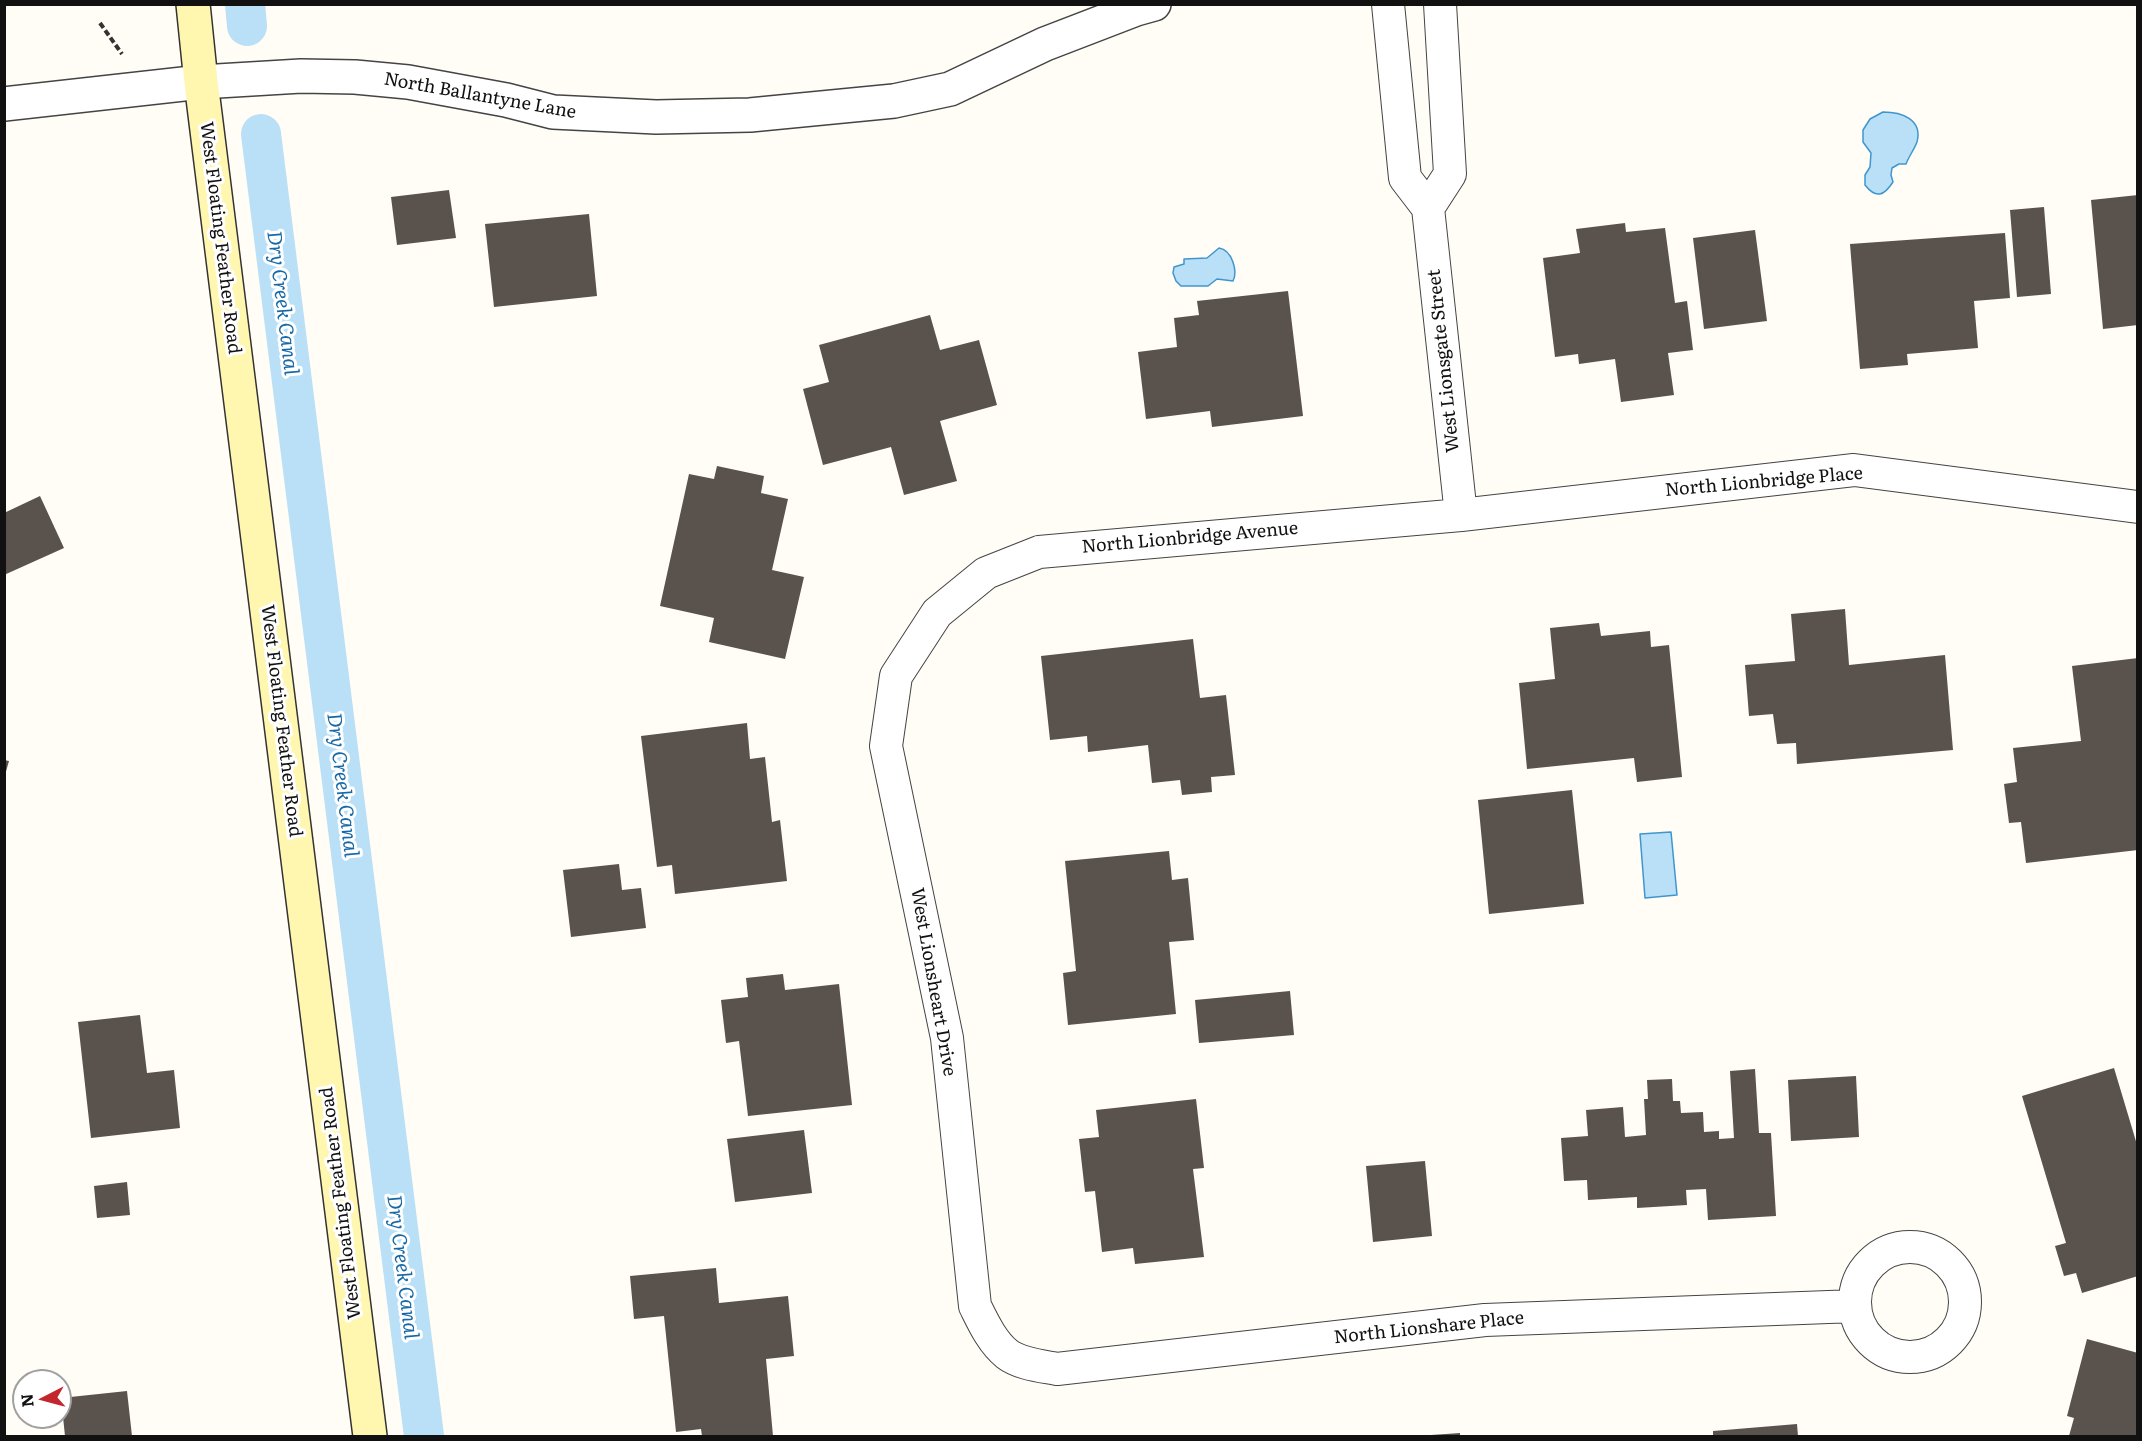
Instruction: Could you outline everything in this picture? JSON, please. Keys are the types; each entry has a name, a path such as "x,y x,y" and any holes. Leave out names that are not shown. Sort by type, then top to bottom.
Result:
{"main road":[{"name":"West Floating Feather Road","path":"193,4 370,1437"}],"street":[{"name":"North Ballantyne Lane","path":"4,104 201,82 301,76 355,77 408,82 506,100 553,112 656,117 750,116 894,101 950,89 1045,45 1154,4"},
{"path":"1388,4 1405,178 1428,208 1450,174 1440,4"},
{"name":"West Lionsgate Street","path":"1428,208 1461,515"},
{"name":"North Lionbridge Place","path":"1461,515 1854,470 2138,507"},
{"name":"North Lionbridge Avenue","path":"937,614 986,573 1039,552 1461,515"},
{"name":"West Lionsheart Drive","path":"937,614 896,676 886,746 947,1038 975,1306 989,1333 1007,1354"},
{"name":"North Lionshare Place","path":"1007,1354 1030,1364 1057,1369 1485,1320 1855,1306"}],"path":[{"path":"100,23 127,62"}],"water":[{"path":"1883,112 1897,113 1909,118 1914,122 1918,134 1917,142 1906,164 1899,164 1892,168 1893,182 1883,193 1876,194 1865,185 1865,175 1870,167 1871,153 1863,142 1863,130 1870,119"},
{"path":"1219,248 1227,253 1233,262 1235,272 1233,281 1217,279 1208,286 1181,286 1176,281 1173,273 1174,267 1184,264 1184,259 1207,258"},
{"path":"1671,832 1677,895 1645,898 1640,834"}],"building":[{"path":"449,190 456,238 397,245 391,197"},
{"path":"2138,195 2138,325 2103,329 2091,200"},
{"path":"2044,207 2051,294 2017,297 2010,210"},
{"path":"589,214 597,296 494,307 485,224"},
{"path":"1625,223 1626,232 1665,228 1675,303 1687,301 1693,350 1668,353 1674,395 1621,402 1615,359 1579,364 1578,354 1555,357 1543,258 1580,253 1576,229"},
{"path":"1755,230 1767,321 1704,329 1693,238"},
{"path":"2005,233 2010,298 1974,301 1978,348 1907,354 1908,365 1860,369 1850,244"},
{"path":"1288,291 1303,416 1212,427 1210,411 1146,419 1138,352 1177,347 1174,318 1199,315 1197,301"},
{"path":"930,315 940,350 979,340 997,405 940,421 957,481 904,495 891,447 823,465 803,389 829,382 819,345"},
{"path":"717,466 764,476 761,493 788,499 772,570 804,577 785,659 709,642 714,618 660,606 689,474 714,479"},
{"path":"40,496 64,548 4,575 4,513"},
{"path":"1845,609 1849,665 1945,655 1953,750 1797,764 1796,743 1777,744 1773,714 1749,716 1745,665 1795,661 1791,614"},
{"path":"1599,623 1601,636 1650,631 1651,647 1669,645 1682,777 1637,782 1634,758 1527,769 1519,683 1555,679 1550,628"},
{"path":"1193,639 1200,698 1226,695 1235,775 1211,777 1212,792 1182,795 1180,780 1152,783 1148,745 1088,752 1087,736 1050,740 1041,656"},
{"path":"2138,658 2138,850 2026,863 2021,822 2009,823 2004,784 2017,782 2013,748 2081,741 2072,666"},
{"path":"747,723 750,759 765,757 772,822 780,820 787,881 675,894 672,865 657,867 641,736"},
{"path":"4,760 9,761 5,775 4,775"},
{"path":"1572,790 1584,904 1489,914 1478,800"},
{"path":"1169,851 1172,880 1188,878 1194,940 1169,942 1176,1014 1068,1025 1063,973 1076,971 1065,861"},
{"path":"619,864 622,890 641,888 646,928 571,937 563,870"},
{"path":"783,974 785,990 839,984 852,1105 748,1116 739,1041 726,1043 721,1000 748,997 746,978"},
{"path":"1290,991 1294,1035 1199,1043 1195,1000"},
{"path":"140,1015 147,1073 174,1070 180,1128 91,1138 78,1022"},
{"path":"2114,1068 2138,1148 2138,1276 2082,1293 2076,1273 2064,1276 2055,1246 2066,1243 2022,1096"},
{"path":"1755,1069 1759,1133 1771,1133 1776,1216 1708,1220 1706,1189 1686,1190 1687,1205 1637,1208 1637,1197 1588,1200 1587,1180 1564,1181 1561,1138 1588,1136 1586,1110 1623,1107 1625,1137 1646,1135 1644,1099 1648,1099 1647,1080 1672,1079 1673,1101 1680,1101 1681,1113 1703,1112 1704,1132 1719,1131 1719,1139 1734,1138 1730,1071"},
{"path":"1856,1076 1859,1137 1791,1141 1788,1080"},
{"path":"1196,1099 1204,1168 1193,1169 1204,1257 1135,1264 1133,1248 1102,1252 1095,1191 1085,1192 1079,1139 1099,1137 1096,1110"},
{"path":"804,1130 812,1193 735,1202 727,1139"},
{"path":"1425,1161 1432,1236 1373,1242 1366,1166"},
{"path":"127,1182 130,1215 97,1218 94,1186"},
{"path":"716,1268 719,1303 788,1296 794,1356 766,1359 773,1436 702,1436 701,1429 676,1432 664,1316 634,1319 630,1276"},
{"path":"2087,1339 2138,1353 2138,1436 2069,1436 2074,1418 2067,1416"},
{"path":"127,1391 132,1436 65,1436 64,1429 72,1429 72,1397"},
{"path":"1797,1424 1798,1436 1713,1436 1713,1431"},
{"path":"1460,1433 1460,1436 1431,1436 1431,1435"}],"waterway":[{"name":"Dry Creek Canal","path":"245,4 247,26"},
{"name":"Dry Creek Canal","path":"261,134 424,1436"}]}
